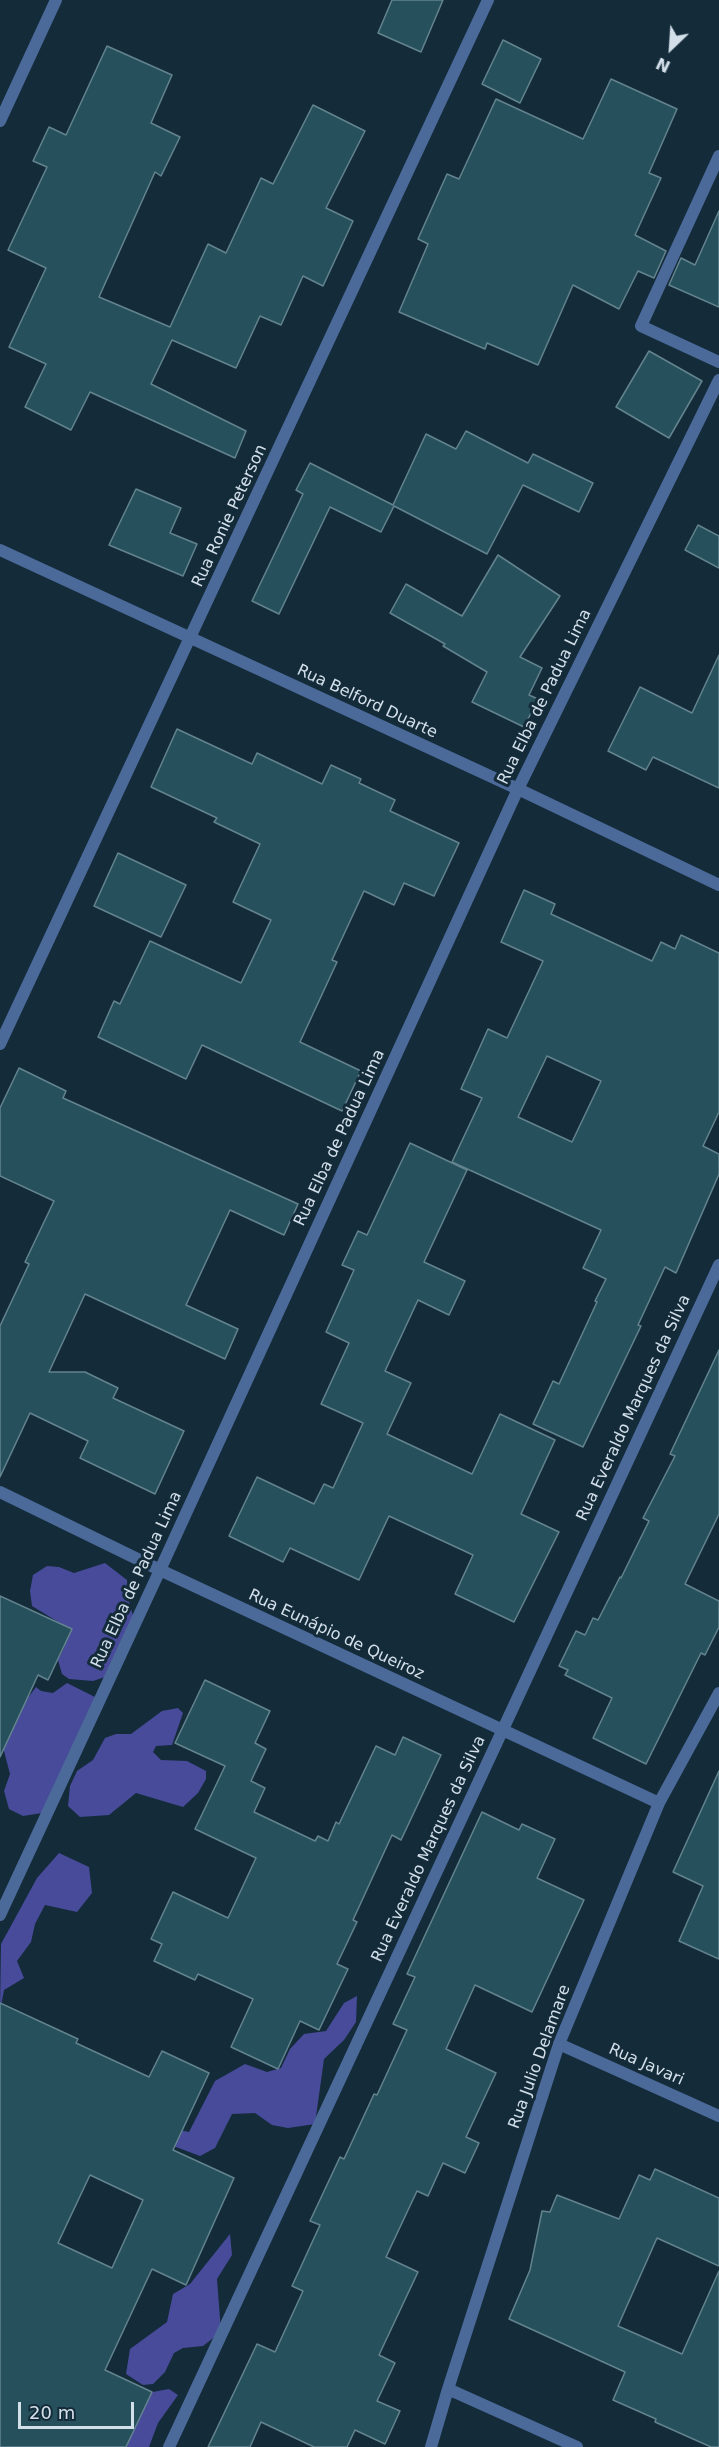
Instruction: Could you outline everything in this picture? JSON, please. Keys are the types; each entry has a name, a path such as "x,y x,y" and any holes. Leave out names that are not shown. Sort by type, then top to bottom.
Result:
{"street":[{"path":"0,121 56,0"},
{"name":"Rua Ronie Peterson","path":"0,1044 488,0"},
{"path":"719,156 641,326 719,362"},
{"name":"Rua Elba de Padua Lima","path":"0,1915 518,789 719,380"},
{"name":"Rua Belford Duarte","path":"0,550 518,789 719,885"},
{"name":"Rua Everaldo Marques da Silva","path":"169,2447 719,1265"},
{"name":"Rua Eunápio de Queiroz","path":"0,1492 160,1570 659,1803"},
{"name":"Rua Julio Delamare","path":"432,2447 448,2389 559,2044 659,1803 718,1695"},
{"name":"Rua Javari","path":"559,2044 719,2116"},
{"path":"448,2389 577,2447"}],"shaded area":[{"path":"105,1563 127,1580 135,1624 111,1675 93,1681 69,1679 62,1674 58,1660 64,1648 68,1628 32,1606 30,1591 33,1575 47,1566 59,1567 74,1573"},
{"path":"67,1683 99,1699 42,1813 23,1816 9,1809 4,1791 10,1774 0,1736 36,1687 41,1691 53,1693"},
{"path":"178,1708 183,1713 172,1745 156,1746 153,1752 161,1760 187,1761 206,1771 206,1779 198,1793 183,1807 136,1793 109,1815 80,1817 68,1806 70,1786 77,1771 93,1760 105,1738 116,1734 131,1734 162,1711"},
{"path":"59,1853 89,1867 92,1893 77,1912 45,1905 35,1924 31,1942 17,1961 24,1978 4,1990 0,2011 1,1944 37,1878"},
{"path":"357,1996 356,2022 344,2040 324,2059 315,2124 288,2128 272,2125 255,2113 232,2114 215,2148 200,2156 168,2144 175,2129 189,2132 215,2081 245,2064 267,2072 281,2068 290,2049 304,2034 326,2031 344,2003"},
{"path":"230,2234 232,2255 217,2279 221,2332 203,2346 183,2348 174,2353 165,2372 153,2384 143,2385 126,2374 130,2349 167,2322 173,2294 190,2284"},
{"path":"169,2389 178,2395 158,2423 149,2447 127,2447 132,2427 147,2393"}],"building":[{"path":"392,0 443,0 421,52 378,33"},
{"path":"503,40 541,59 520,103 482,84"},
{"path":"107,46 172,75 151,123 180,137 161,176 155,172 99,297 170,327 208,244 226,253 261,178 273,184 313,105 365,131 326,208 353,221 323,286 303,276 281,325 260,316 236,368 172,340 151,384 246,431 235,458 90,392 71,430 25,407 46,364 9,347 46,268 8,250 47,167 33,161 49,127 66,135"},
{"path":"611,79 677,109 649,173 661,178 635,235 666,251 654,278 638,271 619,309 573,285 538,365 487,343 485,349 399,312 428,244 418,239 447,174 459,179 496,99 583,139"},
{"path":"719,211 719,307 669,285 681,258 695,265"},
{"path":"649,351 702,381 669,438 616,407"},
{"path":"466,431 528,463 533,454 593,483 579,512 523,485 487,554 394,506 381,532 330,507 279,614 252,601 303,494 296,490 310,463 393,505 426,434 456,449"},
{"path":"136,489 181,508 170,533 197,544 183,576 109,545"},
{"path":"698,525 719,536 719,568 685,550"},
{"path":"498,555 560,596 520,657 542,668 529,695 538,699 524,727 472,702 487,672 443,646 445,644 390,613 406,584 462,616"},
{"path":"719,655 719,788 653,757 646,770 608,751 640,687 692,713"},
{"path":"177,729 252,764 257,753 322,784 331,765 361,779 359,783 395,800 390,811 459,843 434,896 404,883 394,905 364,891 332,960 337,962 300,1042 361,1071 342,1111 202,1045 186,1079 98,1037 114,1001 120,1004 150,941 241,983 271,920 233,902 260,844 214,822 217,818 151,787"},
{"path":"118,853 186,885 161,937 94,906"},
{"path":"524,890 555,904 551,914 652,961 661,942 675,949 681,935 719,953 719,1112 703,1146 719,1154 719,1174 676,1273 665,1267 638,1325 641,1326 583,1447 533,1424 553,1381 559,1384 606,1279 583,1268 601,1230 452,1162 482,1098 461,1089 488,1029 507,1038 543,961 501,942","holes":["547,1056 601,1081 572,1142 518,1117"]},
{"path":"19,1068 66,1091 63,1098 298,1204 284,1235 230,1210 186,1305 238,1329 225,1359 85,1294 49,1372 85,1372 118,1388 113,1398 184,1431 155,1494 80,1458 88,1441 30,1413 0,1477 0,1326 29,1264 25,1262 54,1201 0,1176 0,1108"},
{"path":"410,1143 467,1170 424,1262 465,1281 449,1315 418,1300 385,1371 411,1383 387,1434 472,1474 500,1414 555,1440 521,1514 559,1532 514,1622 455,1594 473,1555 389,1516 359,1580 290,1548 283,1562 229,1536 257,1477 314,1504 324,1484 333,1488 363,1423 321,1404 349,1343 326,1332 354,1270 342,1265 358,1231 367,1235"},
{"path":"719,1350 719,1514 685,1584 719,1601 719,1627 705,1655 701,1653 646,1764 593,1738 612,1698 565,1675 568,1670 559,1666 576,1631 585,1635 593,1618 598,1620 621,1578 649,1521 643,1518 675,1456 670,1454"},
{"path":"0,1596 72,1629 48,1680 38,1675 0,1757"},
{"path":"205,1680 270,1711 255,1743 266,1749 251,1781 265,1788 254,1812 315,1841 318,1836 328,1841 336,1822 339,1824 376,1746 395,1755 403,1737 441,1755 401,1840 392,1835 353,1920 357,1922 337,1964 348,1969 319,2030 300,2021 278,2069 231,2047 253,1999 198,1974 195,1980 154,1961 162,1944 151,1939 173,1892 228,1918 256,1858 195,1829 225,1766 175,1743"},
{"path":"719,1771 719,1959 679,1941 703,1886 673,1872"},
{"path":"482,1812 519,1830 522,1824 555,1839 537,1878 584,1900 532,2012 475,1985 446,2049 496,2073 466,2137 479,2143 465,2173 443,2163 428,2196 417,2191 386,2257 418,2272 379,2355 395,2363 377,2401 400,2411 385,2444 355,2430 347,2447 314,2447 261,2422 250,2447 208,2447 257,2344 275,2352 303,2291 292,2286 320,2225 310,2221 340,2157 344,2159 374,2094 377,2095 407,2030 393,2024 415,1977 407,1974"},
{"path":"0,2003 78,2039 76,2043 149,2077 162,2051 209,2073 173,2150 234,2178 186,2285 152,2269 105,2370 152,2392 126,2447 0,2447","holes":["90,2175 143,2200 112,2268 58,2243"]},
{"path":"655,2169 719,2198 719,2266 657,2238 618,2326 682,2354 719,2271 719,2447 711,2447 613,2400 625,2372 509,2319 530,2270 542,2211 550,2212 557,2195 619,2219 639,2175 650,2180"}]}
